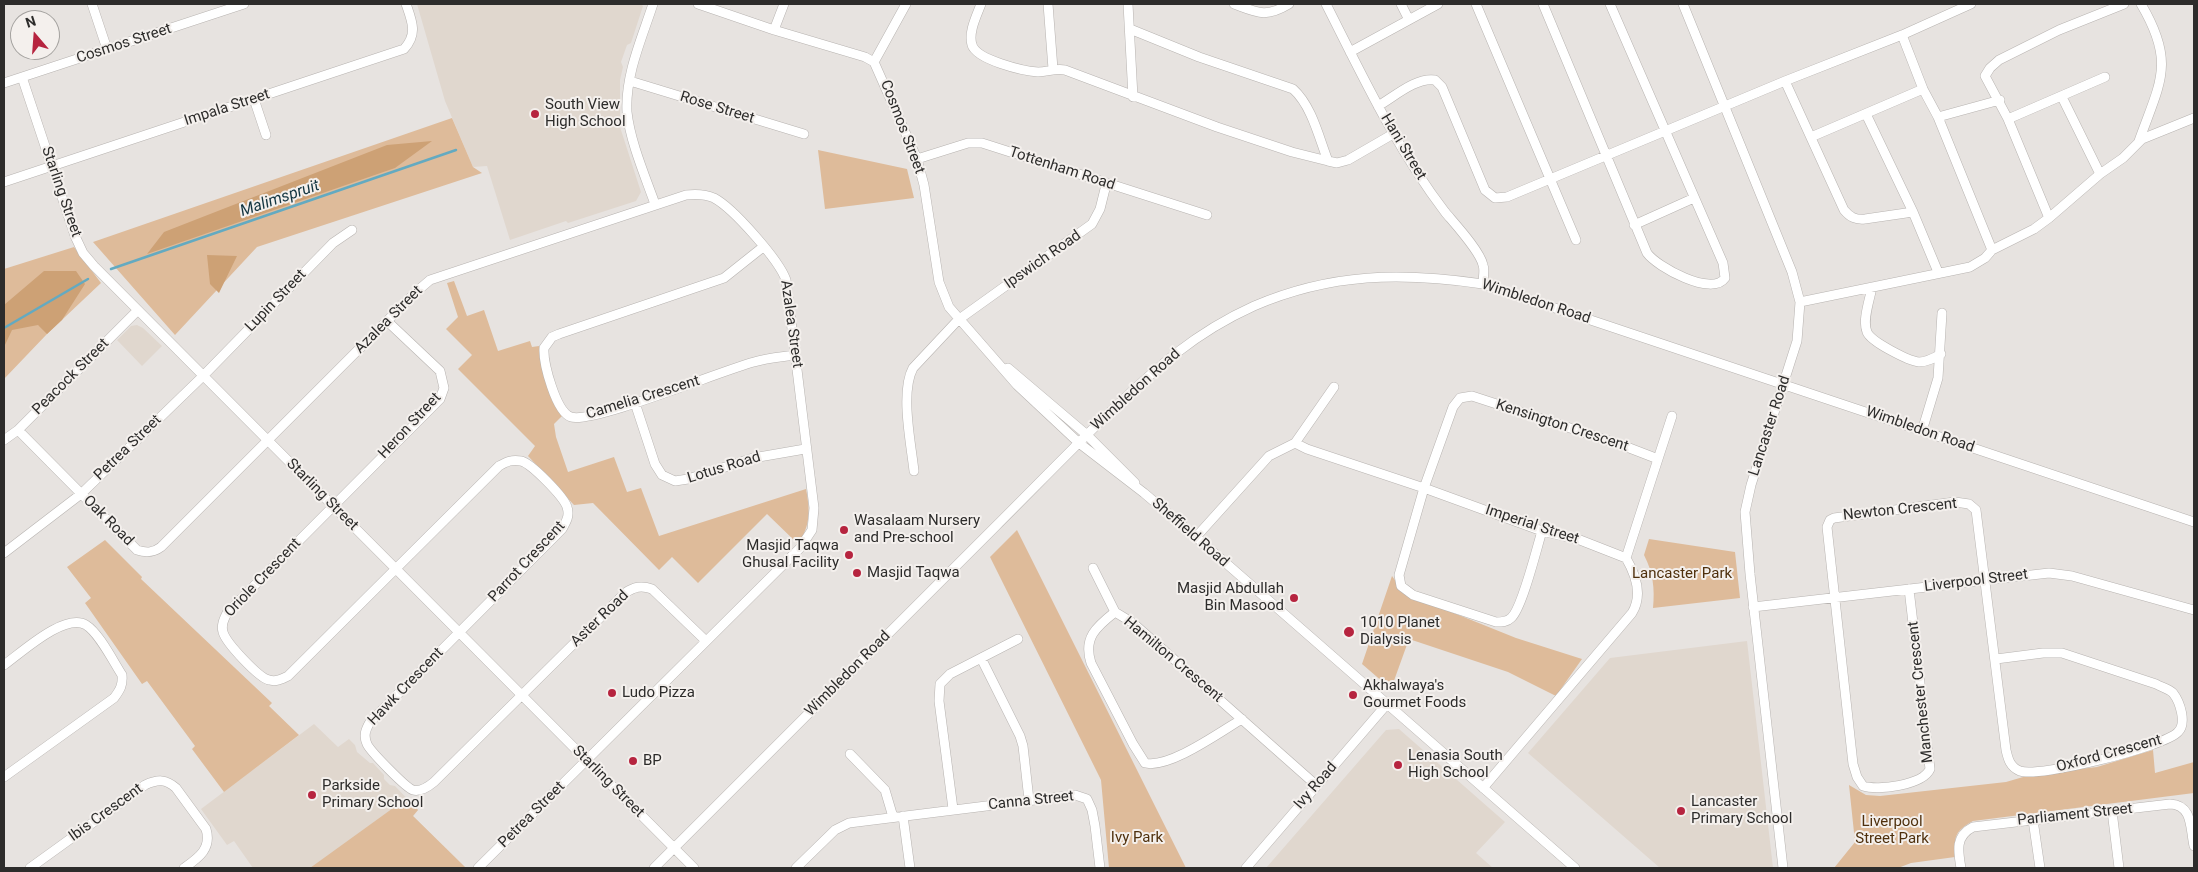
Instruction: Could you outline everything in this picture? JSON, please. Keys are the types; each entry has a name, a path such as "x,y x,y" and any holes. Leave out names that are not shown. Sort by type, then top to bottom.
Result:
{"street":[{"path":"92,4 107,49"},
{"name":"Cosmos Street","path":"4,84 244,4"},
{"name":"Impala Street","path":"4,182 404,49 414,31 406,4"},
{"path":"653,4 633,65 627,100 628,119 655,204"},
{"name":"Cosmos Street","path":"698,4 774,30 865,57 874,62 917,159 924,185 941,292 958,320 1017,386 1079,444"},
{"path":"774,30 784,4"},
{"path":"874,62 906,4"},
{"path":"981,4 972,31 972,46 976,52 991,61 1032,71 1053,69 1074,73 1133,96 1292,152 1328,161 1348,160 1393,134"},
{"path":"1046,4 1053,69"},
{"path":"1128,4 1133,96"},
{"path":"1234,4 1265,14 1279,10 1289,4"},
{"name":"Hani Street","path":"1326,4 1393,134 1427,187 1480,257 1484,269 1483,284"},
{"path":"1401,4 1408,20"},
{"path":"1350,52 1438,4"},
{"path":"1476,4 1576,240"},
{"path":"1543,4 1647,253 1658,264 1707,285 1720,283 1725,278 1723,263 1610,4"},
{"name":"Lancaster Road","path":"1683,4 1726,105 1792,272 1800,302 1800,323 1797,341 1750,485 1745,512 1753,607 1783,868"},
{"path":"1378,106 1418,83 1425,80 1435,80 1442,87 1480,182 1490,195 1495,198 1507,196 1608,156 1726,105 1902,35 1971,4"},
{"path":"2049,218 2000,100 1985,76 1994,63 2059,30 2124,4"},
{"path":"1800,302 1938,272 1970,267 1986,258 1992,250 2034,229 2100,174 2123,158 2139,141 2159,87 2163,58 2156,32 2141,4"},
{"path":"1130,30 1199,57 1293,89 1298,94 1310,116 1328,161"},
{"path":"1902,35 1923,89 1938,117 1992,250"},
{"name":"Starling Street","path":"22,77 74,236 84,253 137,311 694,868"},
{"path":"2008,119 2105,77"},
{"name":"Rose Street","path":"630,81 804,134"},
{"path":"1785,81 1848,216 1858,220 1913,212"},
{"path":"1811,137 1923,89"},
{"path":"2062,96 2100,174"},
{"path":"254,99 266,135"},
{"path":"1938,117 2000,100"},
{"path":"1866,114 1913,212 1938,272"},
{"path":"2139,141 2194,118"},
{"name":"Tottenham Road","path":"917,159 975,142 992,146 1106,185 1207,215"},
{"name":"Ipswich Road","path":"914,471 906,392 908,377 913,368 958,320 1092,224 1100,209 1106,185"},
{"name":"Azalea Street","path":"268,441 416,292 439,277 686,194 712,198 733,214 778,264 786,280 814,518 809,536 800,548 586,761"},
{"path":"1634,225 1694,198"},
{"name":"Lupin Street","path":"203,376 333,243 352,230"},
{"name":"Camelia Crescent","path":"763,247 724,278 558,334 547,342 544,348 545,363 557,400 565,414 576,418 588,417 635,403 755,362 795,354"},
{"name":"Wimbledon Road","path":"654,868 1162,362 1180,348 1229,318 1281,295 1329,282 1365,277 1421,276 1483,284 2194,522"},
{"path":"1872,286 1866,324 1870,337 1883,346 1917,362 1930,360 1941,354"},
{"name":"Peacock Street","path":"4,440 18,430 137,311"},
{"path":"1922,431 1935,394 1941,354 1942,313"},
{"name":"Heron Street","path":"333,506 440,399 444,388 440,371 387,321"},
{"name":"Cosmos Street","path":"994,359 1087,435"},
{"name":"Petrea Street","path":"4,553 81,494 203,376"},
{"path":"1196,537 1268,456 1295,443 1334,387"},
{"name":"Kensington Crescent","path":"1424,488 1453,407 1456,402 1465,396 1472,396 1592,435 1658,459"},
{"name":"Lotus Road","path":"635,403 655,464 662,475 674,481 688,479 753,458 805,449"},
{"path":"1484,788 1636,606 1638,592 1634,574 1626,558 1672,416"},
{"name":"Oak Road","path":"18,430 137,550 144,552 151,552 161,547 268,441"},
{"name":"Sheffield Road","path":"1087,435 1144,493"},
{"name":"Imperial Street","path":"1295,443 1307,449 1424,488 1542,531 1580,540 1626,558"},
{"name":"Sheffield Road","path":"1079,444 1144,493 1196,537 1575,868"},
{"name":"Parrot Crescent","path":"396,569 499,466 514,460 525,462 532,467 565,502 568,512 566,523 459,633"},
{"path":"1424,488 1399,575 1401,586 1413,595 1496,622 1511,618 1519,604 1542,531"},
{"name":"Newton Crescent","path":"1833,597 1826,527 1830,520 1917,506 1955,502 1974,506 1978,515 1985,580"},
{"name":"Oriole Crescent","path":"333,506 227,613 223,622 222,629 228,642 263,678 275,681 288,676 396,569"},
{"path":"1092,568 1115,612"},
{"name":"Liverpool Street","path":"1753,607 2024,575 2060,574 2194,610"},
{"name":"Oxford Crescent","path":"1985,580 2007,756 2012,767 2017,770 2031,772 2104,758 2164,740 2176,734 2182,725 2181,713 2172,693 2148,682 2062,653 2043,653 1996,659"},
{"name":"Aster Road","path":"522,696 625,593 632,589 645,587 652,589 706,642"},
{"name":"Manchester Crescent","path":"1833,597 1855,772 1863,786 1876,787 1913,783 1924,778 1930,769 1909,589"},
{"name":"Hamilton Crescent","path":"1242,719 1174,759 1158,764 1145,763 1133,744 1091,663 1088,650 1090,638 1098,626 1115,612 1134,623 1242,719 1316,785"},
{"path":"4,665 54,629 69,622 76,622 85,624 96,635 122,674 123,680 120,691 114,698 4,777"},
{"name":"Hawk Crescent","path":"459,633 370,722 365,731 365,738 370,748 406,786 418,790 428,786 522,696"},
{"path":"953,809 938,690 940,684 950,674 1018,640"},
{"path":"981,658 1020,736 1023,746 1029,800"},
{"name":"Ivy Road","path":"1246,868 1387,704"},
{"path":"850,754 885,790 893,817"},
{"name":"Petrea Street","path":"478,868 586,761"},
{"name":"Ibis Crescent","path":"30,868 146,785 160,780 170,783 176,788 206,829 208,836 205,850 199,858 184,868"},
{"name":"Canna Street","path":"796,868 842,826 859,821 1074,795 1086,799 1092,810 1100,868"},
{"name":"Parliament Street","path":"1960,868 1959,841 1967,830 1973,827 2170,804 2182,806 2186,809 2191,822 2194,846"},
{"path":"2112,811 2119,868"},
{"path":"903,816 910,868"},
{"path":"2033,820 2040,868"}],"shaded area":[{"name":"South View High School","path":"417,4 641,4 643,6 631,43 627,45 621,62 623,67 620,80 620,127 641,192 636,201 568,223 566,221 510,240 487,166 473,167 445,101"},
{"path":"432,141 395,168 147,254 164,232 387,145"},
{"path":"207,255 237,256 219,293 210,284"},
{"path":"44,271 76,271 85,284 62,320 47,334 38,325 12,330 4,347 4,305"},
{"path":"137,325 143,328 162,346 142,366 117,340 131,326"},
{"name":"Lancaster Primary School","path":"1747,641 1773,868 1660,868 1528,753 1610,658"},
{"name":"Parkside Primary School","path":"314,724 338,747 349,739 355,745 357,752 370,763 373,763 384,775 384,779 390,785 395,786 418,810 413,816 466,868 253,868 234,841 227,845 201,809"},
{"name":"Lenasia South High School","path":"1399,729 1505,822 1476,853 1493,868 1266,868 1386,730"}],"green space":[{"path":"452,118 473,167 482,173 257,247 175,335 93,242"},
{"path":"818,150 907,169 914,198 825,209"},
{"path":"74,247 101,283 47,334 4,379 4,269"},
{"path":"454,281 467,316 484,310 498,351 530,341 532,347 539,346 556,407 562,416 554,424 556,437 568,472 614,457 627,492 641,488 659,536 806,489 808,504 807,524 798,544 767,514 698,583 672,557 659,570 593,503 574,505 528,456 535,446 458,369 472,355 446,329 458,317 447,283"},
{"name":"Ivy Park","path":"1017,530 1186,868 1109,868 1101,780 990,557"},
{"name":"Lancaster Park","path":"1649,539 1735,552 1740,598 1653,608 1653,581 1644,555"},
{"path":"105,540 142,577 141,579 272,703 269,706 299,735 224,792 192,749 195,746 147,681 142,684 85,603 91,598 67,567"},
{"path":"1392,576 1404,593 1516,638 1582,659 1556,696 1508,672 1409,639 1391,689 1362,664"},
{"name":"Liverpool Street Park","path":"2153,750 2155,773 2194,762 2194,793 1973,821 1962,828 1957,835 1955,857 1911,863 1898,868 1834,868 1855,842 1849,785 1866,795 1880,796 2006,782 2030,775 2097,767"},
{"path":"407,798 418,810 413,816 466,868 310,868"}],"waterway":[{"name":"Malimspruit","path":"111,269 456,150"},
{"path":"4,328 88,279"}],"place":[{"name":"South View High School","path":"535,114"},
{"name":"Wasalaam Nursery and Pre-school","path":"844,530"},
{"name":"Masjid Taqwa Ghusal Facility","path":"849,555"},
{"name":"Masjid Taqwa","path":"857,573"},
{"name":"Masjid Abdullah Bin Masood","path":"1294,598"},
{"name":"1010 Planet Dialysis","path":"1349,632"},
{"name":"Ludo Pizza","path":"612,693"},
{"name":"Akhalwaya's Gourmet Foods","path":"1353,695"},
{"name":"BP","path":"633,761"},
{"name":"Lenasia South High School","path":"1398,765"},
{"name":"Parkside Primary School","path":"312,795"},
{"name":"Lancaster Primary School","path":"1681,811"}]}
